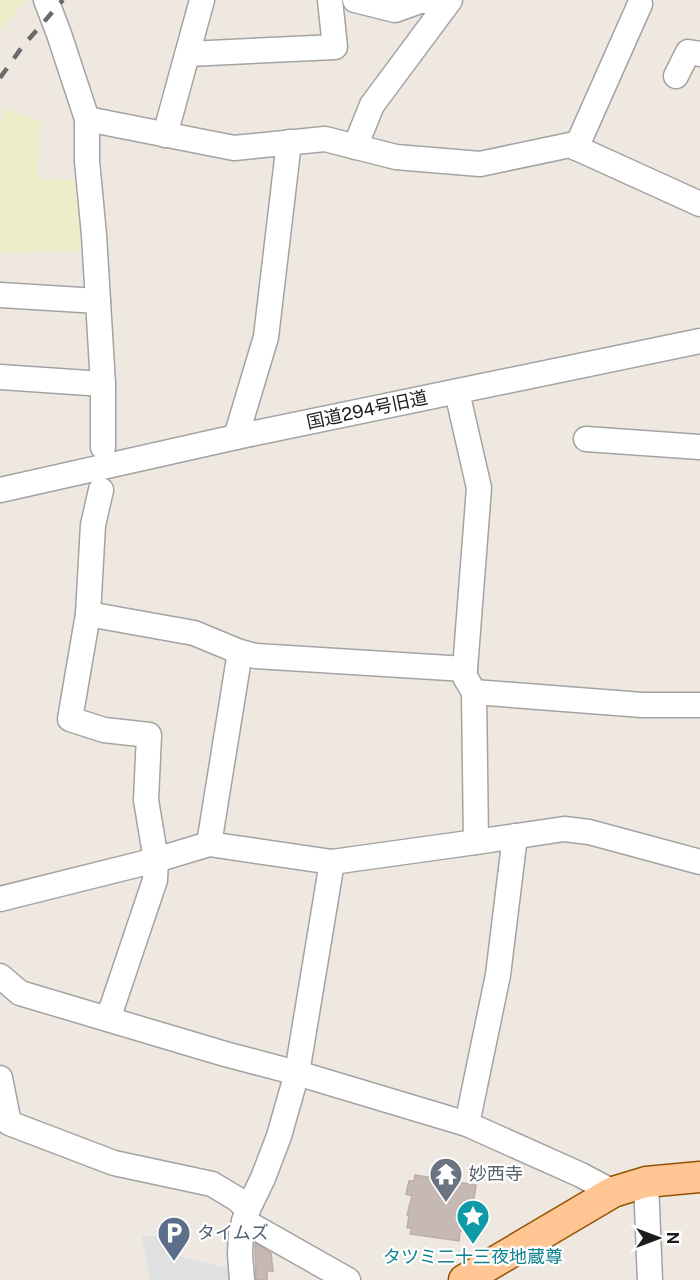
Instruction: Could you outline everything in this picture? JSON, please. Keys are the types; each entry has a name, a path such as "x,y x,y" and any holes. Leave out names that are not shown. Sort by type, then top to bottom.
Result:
{"main road":[{"path":"464,1280 613,1192 646,1182 700,1177"}],"street":[{"path":"46,0 87,119 87,161 94,235 102,384 102,447"},
{"path":"165,135 202,0"},
{"path":"188,54 335,47 330,0"},
{"path":"355,0 394,10 420,1 450,1"},
{"path":"355,147 372,105 450,1"},
{"path":"576,148 640,4"},
{"path":"676,76 688,52 700,54"},
{"path":"87,119 234,148 325,139 396,157 480,164 570,145 700,204"},
{"path":"236,438 266,337 289,142"},
{"path":"0,295 98,301"},
{"name":"国道294号旧道","path":"0,490 700,341"},
{"path":"0,377 102,384"},
{"path":"457,392 479,488 465,669 465,677 474,692 476,842"},
{"path":"586,439 700,447"},
{"path":"101,490 93,525 88,614 70,719 104,730 149,735 146,800 156,860 156,880 108,1019"},
{"path":"88,614 194,633 240,652 256,656 465,669"},
{"path":"209,843 240,652"},
{"path":"474,692 642,705 700,705"},
{"path":"0,899 156,860 209,843 332,862 564,829 581,831 700,862"},
{"path":"467,1124 498,975 516,836"},
{"path":"242,1280 241,1232 279,1136 297,1073 332,862"},
{"path":"0,976 20,993 467,1124 582,1175 613,1192"},
{"path":"0,1078 9,1123 114,1163 212,1184 237,1199 246,1215 348,1280"},
{"path":"646,1182 650,1280"}],"green space":[{"path":"0,0 26,0 0,30"},
{"path":"7,109 41,121 37,179 79,180 89,251 0,253 0,121"}],"shaded area":[{"name":"タイムズ","path":"161,1235 172,1244 172,1254 233,1270 234,1280 150,1280 142,1237"}],"building":[{"path":"415,1175 476,1185 470,1224 465,1223 463,1231 460,1231 459,1241 410,1234 412,1228 407,1228 409,1215 407,1215 412,1196 406,1194 409,1181 414,1181"},
{"path":"255,1243 271,1253 273,1271 267,1271 267,1280 256,1280"}],"railway":[{"path":"0,78 22,47 63,0"}],"place":[{"name":"妙西寺","path":"446,1203"},
{"name":"タツミ二十三夜地蔵尊","path":"473,1245"},
{"name":"タイムズ","path":"174,1262"}]}
